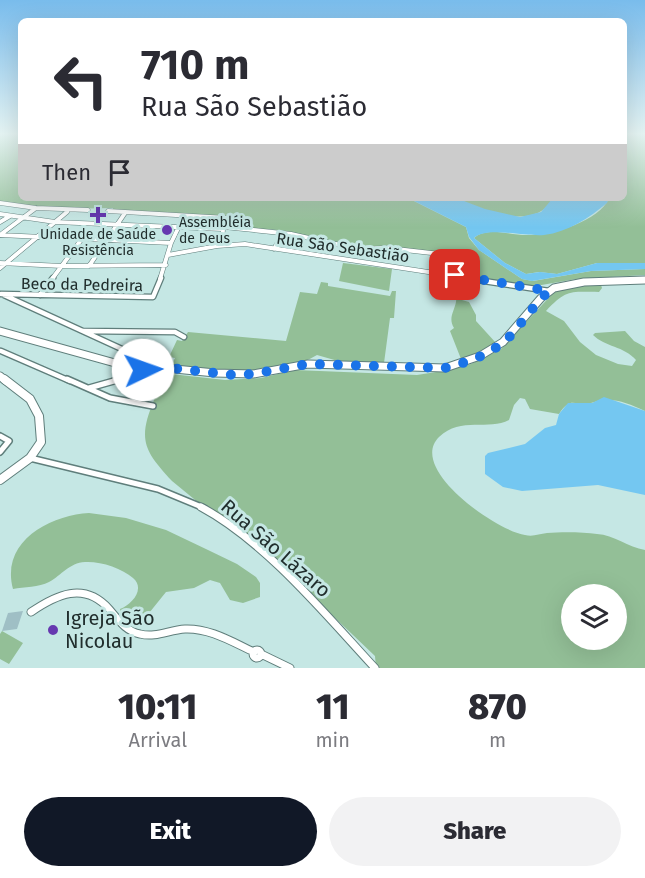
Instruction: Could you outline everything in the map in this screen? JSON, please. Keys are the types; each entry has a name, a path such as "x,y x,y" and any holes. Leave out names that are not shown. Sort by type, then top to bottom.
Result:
{"main road":[{"path":"0,331 94,359 142,368 171,368 233,375 253,374 308,364 445,368 465,363 499,345 511,335 549,291 565,285 645,280"},
{"path":"142,368 152,374 171,368"},
{"path":"0,376 24,392 37,411 40,442 30,458 0,480"}],"street":[{"path":"0,203 68,211 88,210"},
{"path":"0,235 36,208"},
{"path":"2,265 68,211"},
{"path":"108,211 226,218 222,245"},
{"path":"89,266 125,213"},
{"path":"0,214 55,222 224,228 283,233 358,249 387,248 449,255 466,265 473,279"},
{"path":"0,222 10,216"},
{"name":"Beco da Pedreira","path":"1,294 153,297 166,265 171,243 184,216"},
{"path":"274,249 283,233"},
{"path":"0,235 171,243"},
{"path":"40,295 81,240"},
{"name":"Rua São Sebastião","path":"168,255 222,245 246,244 344,257 549,291"},
{"path":"436,273 437,261"},
{"path":"2,265 166,265"},
{"path":"1,294 124,350 139,360 142,368 130,378"},
{"path":"79,331 175,332 184,337"},
{"path":"1,351 110,398 153,406"},
{"path":"89,388 107,382 152,374"},
{"path":"0,435 9,441 0,452"},
{"name":"Rua São Lázaro","path":"30,458 152,488 203,507 248,540 306,593 375,668"},
{"path":"31,612 61,594 92,595 104,602 122,626 130,632 144,635 183,629 206,631 290,668"}],"green space":[{"path":"0,165 18,165 18,201 414,201 466,227 469,238 479,250 522,279 533,281 591,271 645,269 645,275 576,279 530,287 483,280 458,257 392,248 360,249 278,230 232,227 229,225 230,219 226,218 113,212 113,208 56,209 0,203"},
{"path":"627,165 645,165 645,263 597,263 557,274 539,272 526,274 505,263 474,238 479,234 493,232 529,235 550,232 586,220 607,201 627,201"},
{"path":"463,201 551,201 545,209 521,217 493,213"},
{"path":"343,263 392,269 389,291 339,281"},
{"path":"456,281 463,282 462,300 469,302 476,315 476,321 496,343 461,359 450,331 454,328 451,318 456,300"},
{"path":"321,282 328,283 328,286 390,296 392,291 396,291 394,318 390,318 384,363 338,361 317,355 284,368 265,370 226,371 171,366 175,358 169,357 177,340 182,341 188,332 286,341 300,292 317,294"},
{"path":"601,285 599,292 575,292 564,295 546,311 564,321 580,342 596,355 618,364 632,366 636,360 626,352 598,339 593,335 595,333 625,331 634,341 645,347 645,411 625,403 605,400 586,404 571,403 559,414 530,409 525,399 520,398 514,405 509,420 501,423 456,427 439,437 432,450 435,465 445,481 477,511 512,531 531,536 565,532 603,535 645,550 645,668 376,668 375,656 311,595 172,481 149,452 145,435 146,425 161,383 162,373 225,380 261,378 295,370 417,375 449,370 471,364 501,349 555,291 570,287"},
{"path":"89,513 126,518 166,530 237,564 256,577 260,583 260,597 243,603 230,600 220,583 210,580 194,588 166,592 137,628 121,614 120,609 136,596 137,582 123,571 110,566 91,562 79,563 45,584 13,589 11,572 14,557 21,544 45,525 59,519"},
{"path":"2,631 23,643 9,664 0,659"}],"water":[{"path":"414,201 464,201 485,209 520,217 541,212 550,201 608,201 578,224 561,231 544,235 487,233 474,238 505,263 526,274 540,272 557,274 597,263 645,263 645,269 591,271 532,281 522,279 479,250 469,237 466,227"},
{"path":"604,397 645,411 645,495 598,485 522,491 503,487 485,474 485,456 488,453 525,444 545,428 556,425 559,414 568,403 592,403"}],"building":[{"path":"23,611 17,629 2,631 8,613"}],"place":[{"name":"Unidade de Saúde Resistência","path":"98,215"},
{"name":"Assembléia de Deus","path":"167,230"},
{"name":"Igreja São Nicolau","path":"53,630"}],"route":[{"path":"143,370 152,374 171,368 233,375 253,374 308,364 445,368 465,363 499,345 511,335 549,291 455,275"}]}
